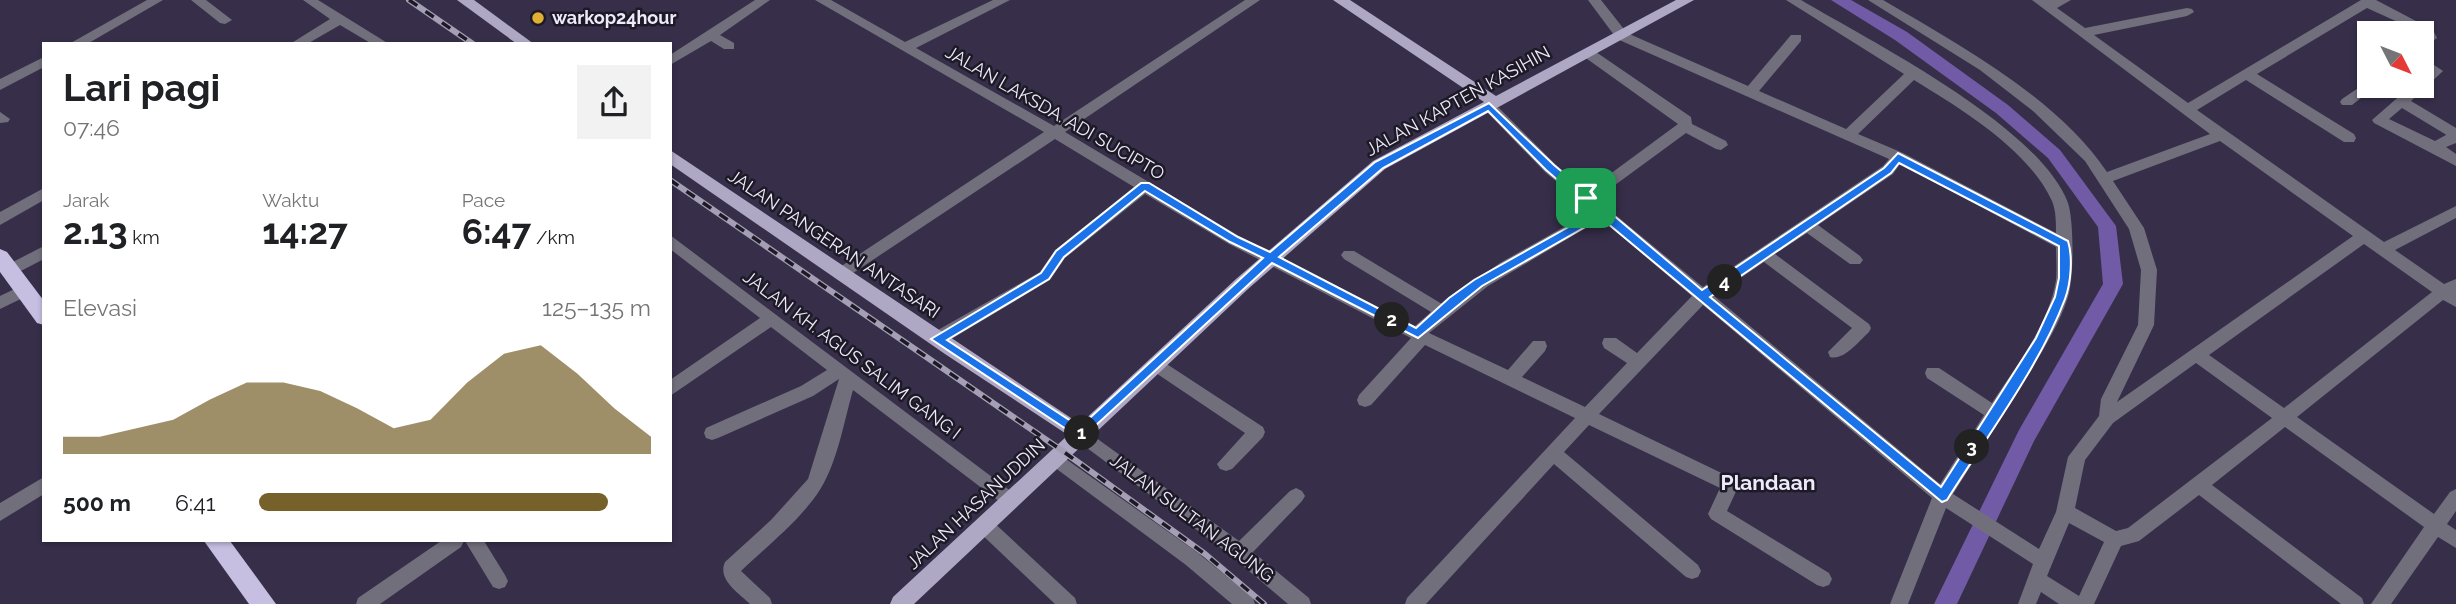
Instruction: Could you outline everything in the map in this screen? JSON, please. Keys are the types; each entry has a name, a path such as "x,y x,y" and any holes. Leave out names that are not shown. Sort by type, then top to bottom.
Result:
{"highway":[{"path":"5,263 42,314"},
{"path":"217,542 264,604"}],"main road":[{"path":"464,0 524,42"},
{"path":"1340,0 1492,104"},
{"name":"JALAN KAPTEN KASIHIN","path":"1081,434 1271,258 1379,165 1687,0"},
{"name":"JALAN PANGERAN ANTASARI","path":"672,157 1081,434"},
{"name":"JALAN HASANUDDIN","path":"900,604 1081,434"}],"street":[{"path":"197,0 225,20"},
{"path":"309,0 375,42"},
{"path":"672,60 764,0"},
{"name":"JALAN LAKSDA. ADI SUCIPTO","path":"821,0 1054,132 1234,240 1420,335 1730,485 1717,514 1823,579"},
{"path":"904,48 1004,0"},
{"path":"842,273 1254,0"},
{"path":"1594,0 1622,36 1898,157 2064,244"},
{"path":"1792,0 1961,102 2024,154 2045,177 2060,202 2064,244 2064,278 2060,297 2041,340 1942,496 1899,604"},
{"path":"1874,0 1985,67 2038,108 2090,157 2136,228 2149,270 2146,325 2109,399 2106,418"},
{"path":"2043,4 2064,0"},
{"path":"2187,110 2368,1 2406,21"},
{"path":"80,42 146,2"},
{"path":"2043,4 2221,135 2383,249 2452,293 2283,418 2133,535 2115,539 2065,512"},
{"path":"2082,33 2187,12"},
{"path":"300,42 338,20"},
{"path":"88,22 98,32"},
{"path":"711,35 729,46"},
{"path":"1750,92 1796,38"},
{"path":"1586,198 1612,183 1685,126 1686,120 1680,113 1588,53"},
{"path":"0,85 42,62"},
{"path":"1848,135 1912,74"},
{"path":"2246,74 2349,138"},
{"path":"2347,102 2357,94"},
{"path":"2405,98 2379,120 2435,147 2456,161"},
{"path":"2400,102 2454,135 2452,139 2435,147"},
{"path":"1492,104 1550,168 1942,496 2043,561"},
{"path":"1685,126 1721,145"},
{"path":"2104,179 2221,135"},
{"path":"1414,604 1702,296 1888,170 1898,157"},
{"path":"937,339 1045,276 1060,254 1145,186"},
{"path":"0,219 42,194"},
{"path":"2383,249 2456,211"},
{"path":"1365,400 1441,311 1504,267 1602,212"},
{"path":"1808,226 1855,260"},
{"path":"2028,604 2043,561 2065,512 2077,457 2106,418 2198,356 2364,236"},
{"name":"JALAN KH. AGUS SALIM GANG I","path":"672,243 1010,500"},
{"path":"5,263 42,253"},
{"path":"1349,255 1441,311"},
{"path":"1765,255 1863,328 1836,352"},
{"path":"0,303 25,290"},
{"path":"672,388 772,318"},
{"path":"1610,343 1638,362"},
{"path":"1511,378 1539,346"},
{"path":"2198,356 2456,540"},
{"path":"1156,364 1257,432 1226,464"},
{"path":"1933,373 1994,413"},
{"path":"712,433 844,375"},
{"path":"763,604 732,573 731,568 777,526 814,484 823,464 844,375"},
{"name":"JALAN SULTAN AGUNG","path":"1081,434 1240,552 1302,604"},
{"path":"1553,453 1692,571"},
{"path":"1056,459 1192,559 1246,604"},
{"path":"0,513 42,485"},
{"path":"2199,485 2355,604"},
{"path":"1240,552 1296,496"},
{"path":"2380,604 2456,496"},
{"path":"984,525 1068,604"},
{"path":"2085,604 2115,539"},
{"path":"365,604 454,542"},
{"path":"475,542 499,581"},
{"path":"2038,580 2075,604"}],"waterway":[{"path":"1839,0 1901,36 2002,109 2054,154 2107,226 2113,284 2026,436 1945,604"}],"railway":[{"path":"409,0 470,42"},
{"path":"672,181 1064,452 1205,554 1264,604"}],"place":[{"name":"warkop24hour","path":"538,18"}],"district":[{"name":"Plandaan","path":"1768,483"}],"route":[{"path":"1586,198 1550,168 1489,106 1379,165 1310,223 1271,258 1242,284 1081,434 937,339 1045,276 1060,254 1145,186 1234,240 1271,258 1418,334 1453,301 1478,283 1602,212 1652,254 1702,296 1942,496 2041,340 2060,297 2064,278 2064,244 1898,157 1888,170 1702,296 1586,198"}]}
